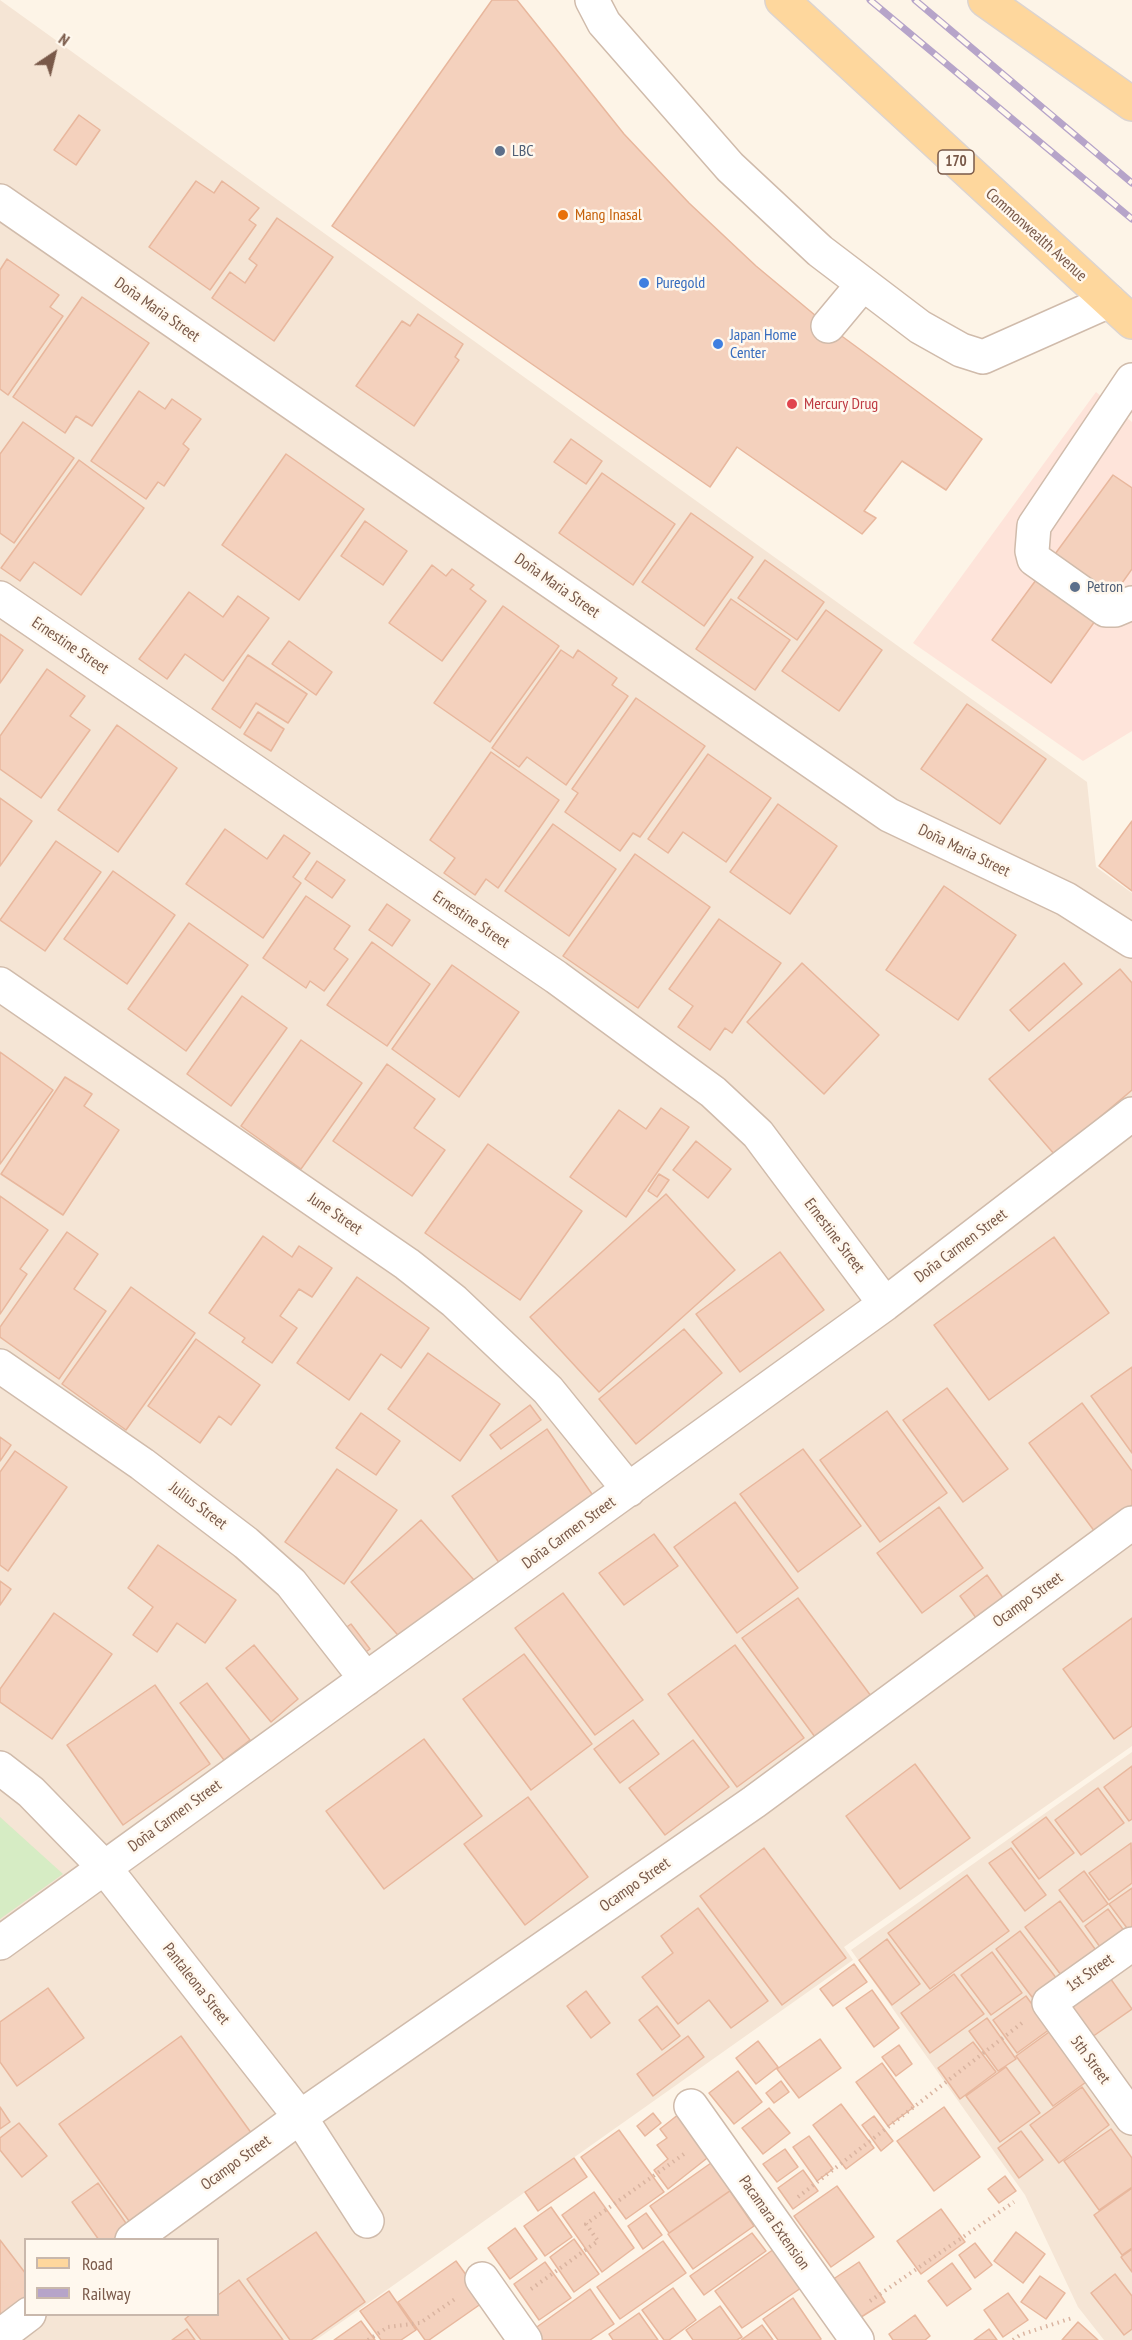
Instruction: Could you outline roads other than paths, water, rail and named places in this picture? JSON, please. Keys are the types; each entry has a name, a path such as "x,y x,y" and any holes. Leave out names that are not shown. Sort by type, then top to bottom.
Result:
{"main road":[{"name":"Commonwealth Avenue","path":"782,0 1120,311"},
{"path":"985,0 1132,104"}],"street":[{"path":"592,0 604,23 730,167 820,251 920,327 961,350 982,357 1120,311"},
{"name":"Doña Maria Street","path":"0,201 888,815 1066,899 1132,941"},
{"path":"828,326 863,284"},
{"path":"1132,380 1034,526 1032,551 1034,559 1106,610 1115,610 1132,603"},
{"name":"Ernestine Street","path":"0,598 556,977 713,1092 758,1134 885,1304"},
{"name":"June Street","path":"0,984 407,1264 453,1301 548,1390 629,1490"},
{"name":"Doña Carmen Street","path":"0,1943 885,1304 1132,1114"},
{"name":"Julius Street","path":"0,1366 142,1464 246,1543 291,1583 366,1678"},
{"name":"Ocampo Street","path":"135,2238 300,2117 754,1802 1132,1523"},
{"name":"Pantaleona Street","path":"0,1768 31,1792 104,1867 300,2117 367,2221"},
{"name":"1st Street","path":"1049,2002 1132,1944"},
{"name":"5th Street","path":"1049,2002 1132,2118"},
{"name":"Pacamara Extension","path":"691,2106 850,2330"},
{"path":"482,2280 525,2340"},
{"path":"0,2336 26,2316"}],"railway":[{"path":"870,0 1132,219"},
{"path":"915,0 1132,183"}],"place":[{"name":"LBC","path":"500,151"},
{"name":"Mang Inasal","path":"563,215"},
{"name":"Puregold","path":"644,283"},
{"name":"Japan Home Center","path":"718,344"},
{"name":"Mercury Drug","path":"792,404"},
{"name":"Petron","path":"1075,587"}]}
